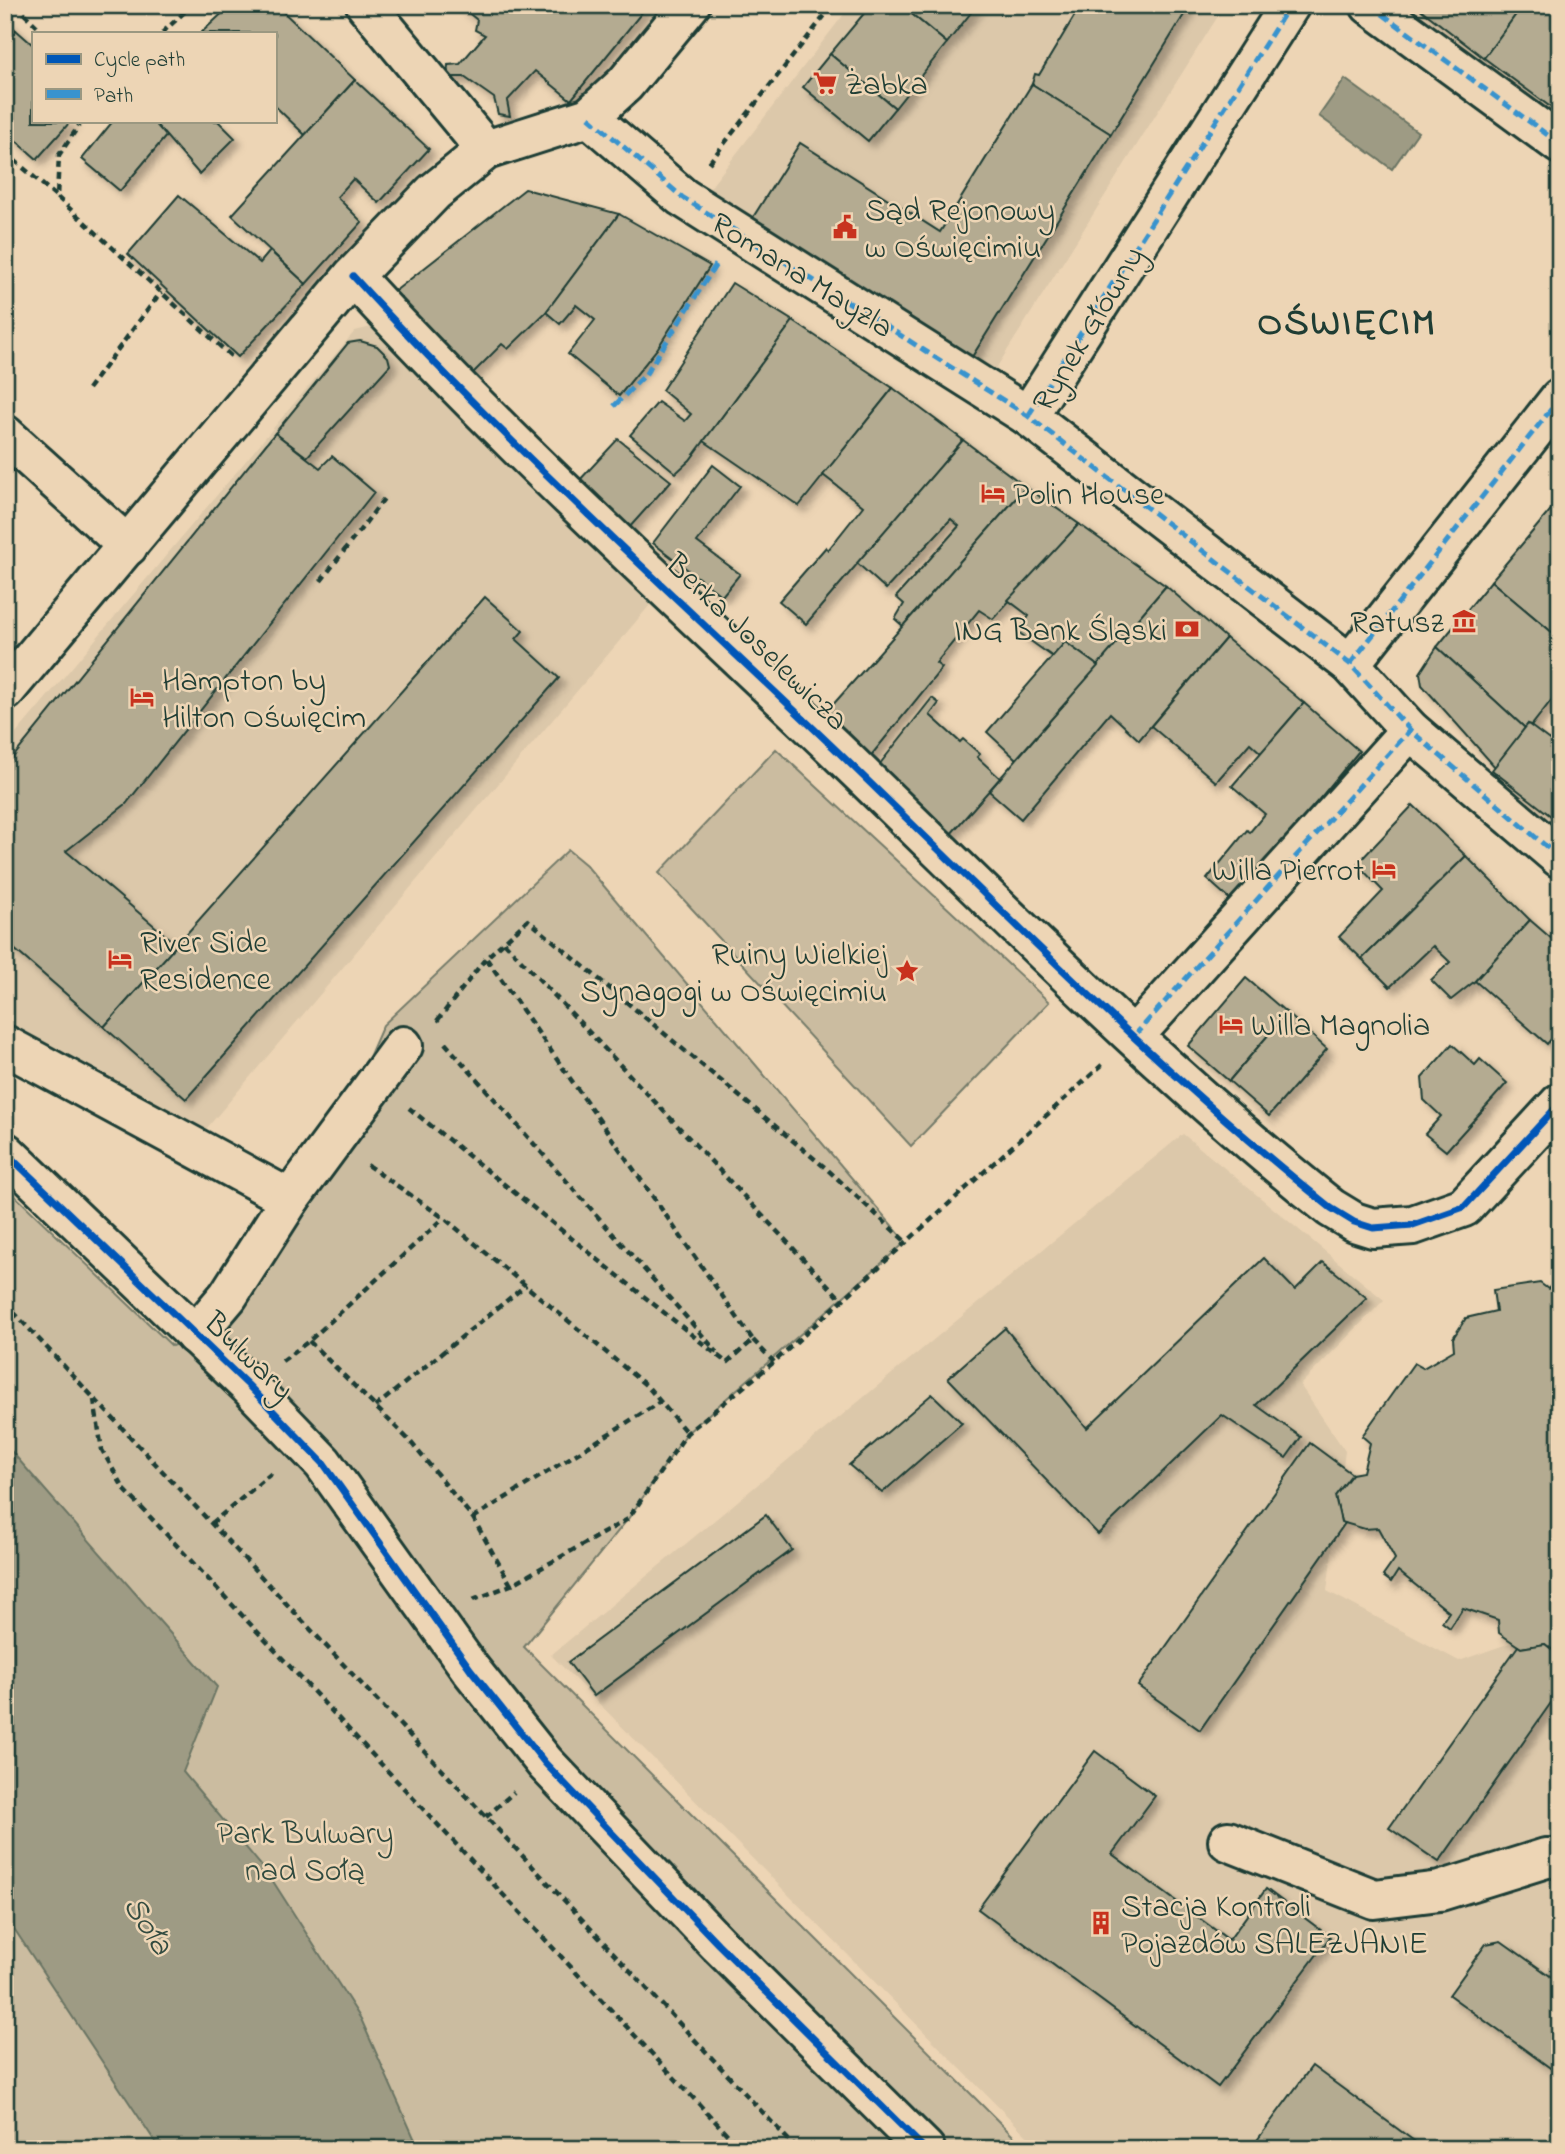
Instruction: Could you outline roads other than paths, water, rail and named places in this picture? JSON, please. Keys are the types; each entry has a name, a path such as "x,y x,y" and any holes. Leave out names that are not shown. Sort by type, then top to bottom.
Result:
{"street":[{"path":"366,5 486,150"},
{"path":"5,691 261,383 353,276 434,192 486,150 589,117 625,84 690,5"},
{"name":"Rynek Główny","path":"1290,5 1028,416 1350,664 1410,730 1560,858"},
{"path":"1370,5 1560,144"},
{"name":"Romana Mayzla","path":"589,117 682,197 1028,416"},
{"name":"Berka Joselewicza","path":"353,276 381,308 548,474 1134,1036 1331,1208 1354,1222 1373,1228 1413,1224 1464,1207 1560,1103"},
{"path":"1350,664 1560,398"},
{"path":"5,435 128,546"},
{"path":"1134,1036 1410,730"},
{"path":"5,1045 290,1199"},
{"path":"195,1335 228,1296 290,1199 403,1046"},
{"name":"Bulwary","path":"5,1152 323,1463 384,1544 432,1617 545,1763 718,1944 925,2149"},
{"path":"1228,1842 1374,1899 1440,1891 1546,1858 1560,1858"}],"water":[{"path":"1345,79 1418,132 1392,169 1319,116"},
{"name":"Soła","path":"5,1444 217,1687 183,1772 269,1875 361,2019 419,2149 160,2149 5,1915"}],"place":[{"name":"Żabka","path":"825,83"},
{"name":"Sąd Rejonowy w Oświęcimiu","path":"845,227"},
{"name":"Polin House","path":"993,493"},
{"name":"Ratusz","path":"1464,621"},
{"name":"ING Bank Śląski","path":"1187,629"},
{"name":"Hampton by Hilton Oświęcim","path":"142,697"},
{"name":"Willa Pierrot","path":"1384,869"},
{"name":"River Side Residence","path":"120,959"},
{"name":"Ruiny Wielkiej Synagogi w Oświęcimiu","path":"907,971"},
{"name":"Willa Magnolia","path":"1231,1024"},
{"name":"Stacja Kontroli Pojazdów SALEZJANIE","path":"1101,1923"}],"district":[{"name":"OŚWIĘCIM","path":"1347,321"}],"park label":[{"name":"Park Bulwary nad Sołą","path":"305,1850"}]}
